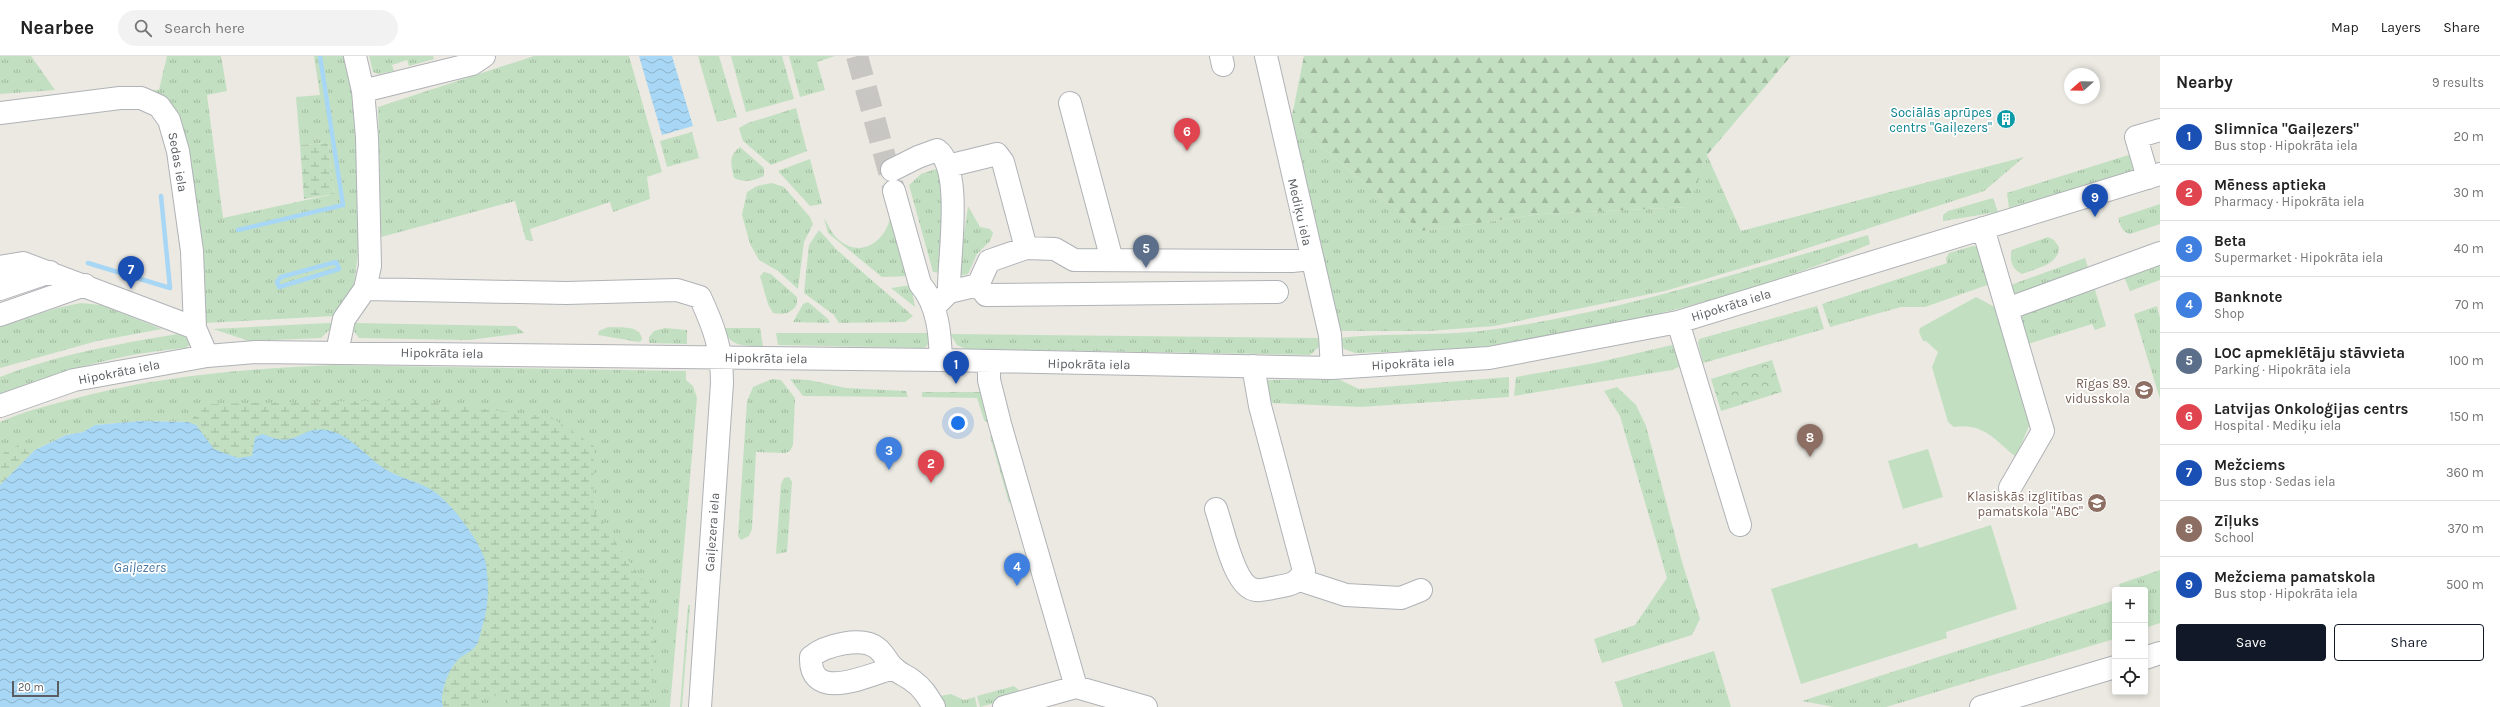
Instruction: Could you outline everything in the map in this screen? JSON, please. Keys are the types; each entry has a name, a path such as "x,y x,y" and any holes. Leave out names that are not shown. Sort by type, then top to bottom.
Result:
{"street":[{"path":"337,352 344,319 365,289 370,266 367,137 363,91 355,56"},
{"path":"363,91 404,72 472,64 484,56"},
{"name":"Mediķu iela","path":"1266,56 1330,334 1332,368"},
{"name":"Sedas iela","path":"0,113 120,98 140,98 158,106 169,120 178,151 192,251 195,328 207,356"},
{"path":"1070,103 1112,260"},
{"path":"2154,176 2136,137 2160,130"},
{"path":"937,298 920,284 897,183 918,157 937,150 943,154 948,166 953,200 937,298 941,360"},
{"path":"948,166 997,154 1003,162 1026,248"},
{"name":"Hipokrāta iela","path":"0,406 74,380 207,356 256,352 941,360 1332,368 1489,358 1678,322 2154,176"},
{"path":"1983,228 2043,431 2010,488"},
{"path":"937,298 978,285 990,261 1026,248 1055,248 1074,260 1312,259"},
{"path":"2007,309 2160,253"},
{"path":"1235,260 1238,278 1236,293"},
{"path":"0,267 23,263 85,285 195,328"},
{"path":"0,289 50,272"},
{"path":"0,315 85,285"},
{"path":"978,285 986,295 1277,292"},
{"name":"Gaiļezera iela","path":"365,289 566,293 677,290 700,297 713,324 722,357 722,400 700,707"},
{"path":"1678,322 1740,525"},
{"path":"989,362 989,380 1000,424 1086,695"},
{"path":"1252,366 1260,406 1304,571 1300,580"},
{"path":"1216,509 1237,573 1245,585 1256,590 1289,585 1300,580 1346,594 1400,598 1422,590"},
{"path":"2148,657 2160,653"},
{"path":"893,668 914,681 924,691 934,707"},
{"path":"1981,707 2112,668"},
{"path":"1018,705 1086,695 1146,707"}],"green space":[{"path":"0,56 31,56 55,90 0,94"},
{"path":"167,56 221,56 227,91 207,95 223,218 334,194 328,143 300,145 296,97 320,95 314,56 345,56 352,95 358,147 358,253 354,285 335,316 205,323 177,120 126,90 159,90"},
{"path":"369,56 433,56 434,59 409,66 407,60 392,65 394,71 378,74 373,72"},
{"path":"534,56 629,56 662,172 647,177 650,199 613,212 610,202 530,229 533,241 526,240 515,201 381,237 378,107"},
{"path":"698,56 719,56 737,117 717,122"},
{"path":"731,56 782,56 794,99 746,112"},
{"path":"789,56 835,56 817,62 825,90 800,97"},
{"path":"1304,56 1791,56 1707,155 1689,207 1541,214 1421,231 1291,121"},
{"path":"796,108 807,151 771,165 743,141 739,128 748,123"},
{"path":"1291,121 1421,231 1541,214 1688,207 1707,155 1741,231 2024,157 1984,191 1786,255 1665,291 1494,326 1429,331 1337,331"},
{"path":"692,132 699,158 667,167 660,141"},
{"path":"328,143 334,194 304,199 300,145"},
{"path":"740,147 764,168 764,176 749,181 734,178 731,161 736,150"},
{"path":"2135,153 2134,167 2131,172 2009,208 2007,193"},
{"path":"810,159 822,204 810,206 778,171"},
{"path":"939,168 947,175 943,273 933,272 909,185 921,174"},
{"path":"772,183 784,187 810,217 813,224 804,242 798,289 778,271 759,260 750,244 742,215 747,192 757,186"},
{"path":"1993,198 1998,212 1943,221 1943,215 1948,211"},
{"path":"2160,204 2160,224 2130,234 2125,232 2122,228 2118,218"},
{"path":"968,206 980,227 990,229 993,233 990,241 977,254 968,274 958,276"},
{"path":"824,218 837,239 848,246 856,248 864,247 878,240 883,234 890,218 909,276 882,277 828,233"},
{"path":"819,230 837,250 913,316 905,322 839,323 834,315 804,293 809,245"},
{"path":"1868,235 1870,244 1789,276 1705,302 1576,332 1489,346 1444,350 1355,353 1344,349 1338,338 1377,335 1457,333 1496,329 1590,312 1684,289"},
{"path":"2048,237 2054,240 2059,247 2055,258 2040,268 2022,274 2016,270 2011,261 2012,250"},
{"path":"1973,246 1979,247 1993,283 1925,307 1901,307 1830,327 1822,304 1947,263 1946,258 1949,253"},
{"path":"2160,256 2160,280 2130,291 2124,277"},
{"path":"2085,258 2090,274 2015,301 2008,286"},
{"path":"764,272 771,274 797,297 797,304 790,312 784,314 773,313 768,304 760,276"},
{"path":"2093,283 2106,326 2095,330 2092,324 2028,344 2019,310"},
{"path":"911,285 915,307 891,288"},
{"path":"1976,297 2002,311 2033,416 2016,457 1995,439 1981,430 1964,426 1954,427 1948,422 1932,367 1938,352 1926,341 1923,341 1919,332 1920,328"},
{"path":"808,302 828,319 830,323 793,322 803,304"},
{"path":"81,303 101,305 162,329 97,341 0,368 0,327 57,308"},
{"path":"1817,306 1824,329 1703,363 1698,343 1699,339"},
{"path":"2157,306 2160,318 2160,399 2134,314"},
{"path":"328,323 335,324 321,338 249,341 213,329"},
{"path":"354,323 516,326 524,333 469,340 359,338 353,330"},
{"path":"608,327 634,329 641,335 642,340 639,342 598,335 599,331"},
{"path":"665,328 687,330 687,344 649,343 649,337 654,331"},
{"path":"722,328 760,328 763,346 738,344 729,339"},
{"path":"776,333 928,333 930,341 926,347 922,348 778,345"},
{"path":"177,334 186,337 190,344 186,348 138,354 91,364 45,378 0,395 0,377 21,369 87,351"},
{"path":"950,334 1320,338 1321,345 1310,355 966,349 957,345"},
{"path":"1672,345 1676,348 1683,365 1672,370 1514,396 1516,377 1595,363"},
{"path":"1772,360 1782,392 1721,411 1711,379"},
{"path":"332,365 686,371 686,380 693,386 697,398 670,707 443,707 441,701 189,422 140,421 95,425 83,432 66,435 35,450 0,485 0,422 17,415 102,392 167,379 266,369"},
{"path":"1509,377 1509,397 1360,407 1268,403 1266,380 1338,379 1359,389"},
{"path":"772,379 781,380 795,398 793,445 790,451 785,453 756,452 752,529 749,536 741,540 738,536 747,401 753,387"},
{"path":"790,379 809,380 846,388 906,391 908,397 803,396"},
{"path":"1617,387 1636,405 1646,426 1682,562 1700,619 1692,635 1602,663 1594,639 1635,625 1667,578 1620,416 1604,391"},
{"path":"922,392 985,392 989,419 987,422 984,420 977,398 922,397"},
{"path":"411,400 551,417 594,446 593,510 648,588 655,642 649,707 510,707 504,692 494,696 479,696 472,707 443,707 441,701 449,675 456,662 477,644 482,629 486,564 481,550 452,506 402,475 388,471 312,429 288,440 277,439 263,434 253,441 255,446 252,456 238,457 227,455 213,449 206,443 199,431 188,422 209,404"},
{"path":"990,436 992,436 1011,500 1009,503"},
{"path":"24,442 35,450 0,485 0,455"},
{"path":"1928,449 1943,497 1903,509 1888,461"},
{"path":"789,477 792,482 787,552 776,554 781,484 784,478"},
{"path":"1991,525 2017,609 1946,632 1947,638 1801,684 1771,589 1917,543 1919,548"},
{"path":"2160,570 2160,623 2148,627 2148,587 2120,587 2119,584"},
{"path":"2112,601 2112,640 1886,707 1834,707 1802,701"},
{"path":"688,605 690,605 682,707 680,707"},
{"path":"1714,651 1731,707 1623,707 1615,682"},
{"path":"1014,686 1024,695 980,707 977,696"},
{"path":"951,694 964,700 975,697 977,707 942,707 940,696"}],"water":[{"path":"639,56 672,56 693,126 662,135"},
{"name":"Gaiļezers","path":"140,421 188,422 196,425 214,449 238,458 252,456 255,437 263,434 284,440 312,430 331,431 352,442 385,469 396,475 421,484 439,495 456,513 472,534 483,555 488,580 486,612 478,642 473,649 458,660 450,671 443,690 443,707 0,707 0,485 35,450 66,435 83,432 95,425"}],"waterway":[{"path":"238,230 343,205 320,56"},
{"path":"88,263 170,288 161,196"},
{"path":"336,262 339,269 279,287 277,282 281,277 336,262"}],"tunnel":[{"path":"857,56 894,190"}],"place":[{"name":"Sociālās aprūpes centrs \"Gaiļezers\"","path":"2006,119"},
{"name":"Latvijas Onkoloģijas centrs","path":"1187,151"},
{"name":"Mežciema pamatskola","path":"2095,217"},
{"name":"LOC apmeklētāju stāvvieta","path":"1146,268"},
{"name":"Mežciems","path":"131,289"},
{"name":"Slimnīca \"Gaiļezers\"","path":"956,384"},
{"name":"Rīgas 89. vidusskola","path":"2144,390"},
{"name":"Zīļuks","path":"1810,457"},
{"name":"Beta","path":"889,470"},
{"name":"Mēness aptieka","path":"931,483"},
{"name":"Klasiskās izglītības pamatskola \"ABC\"","path":"2097,503"},
{"name":"Banknote","path":"1017,586"}]}
